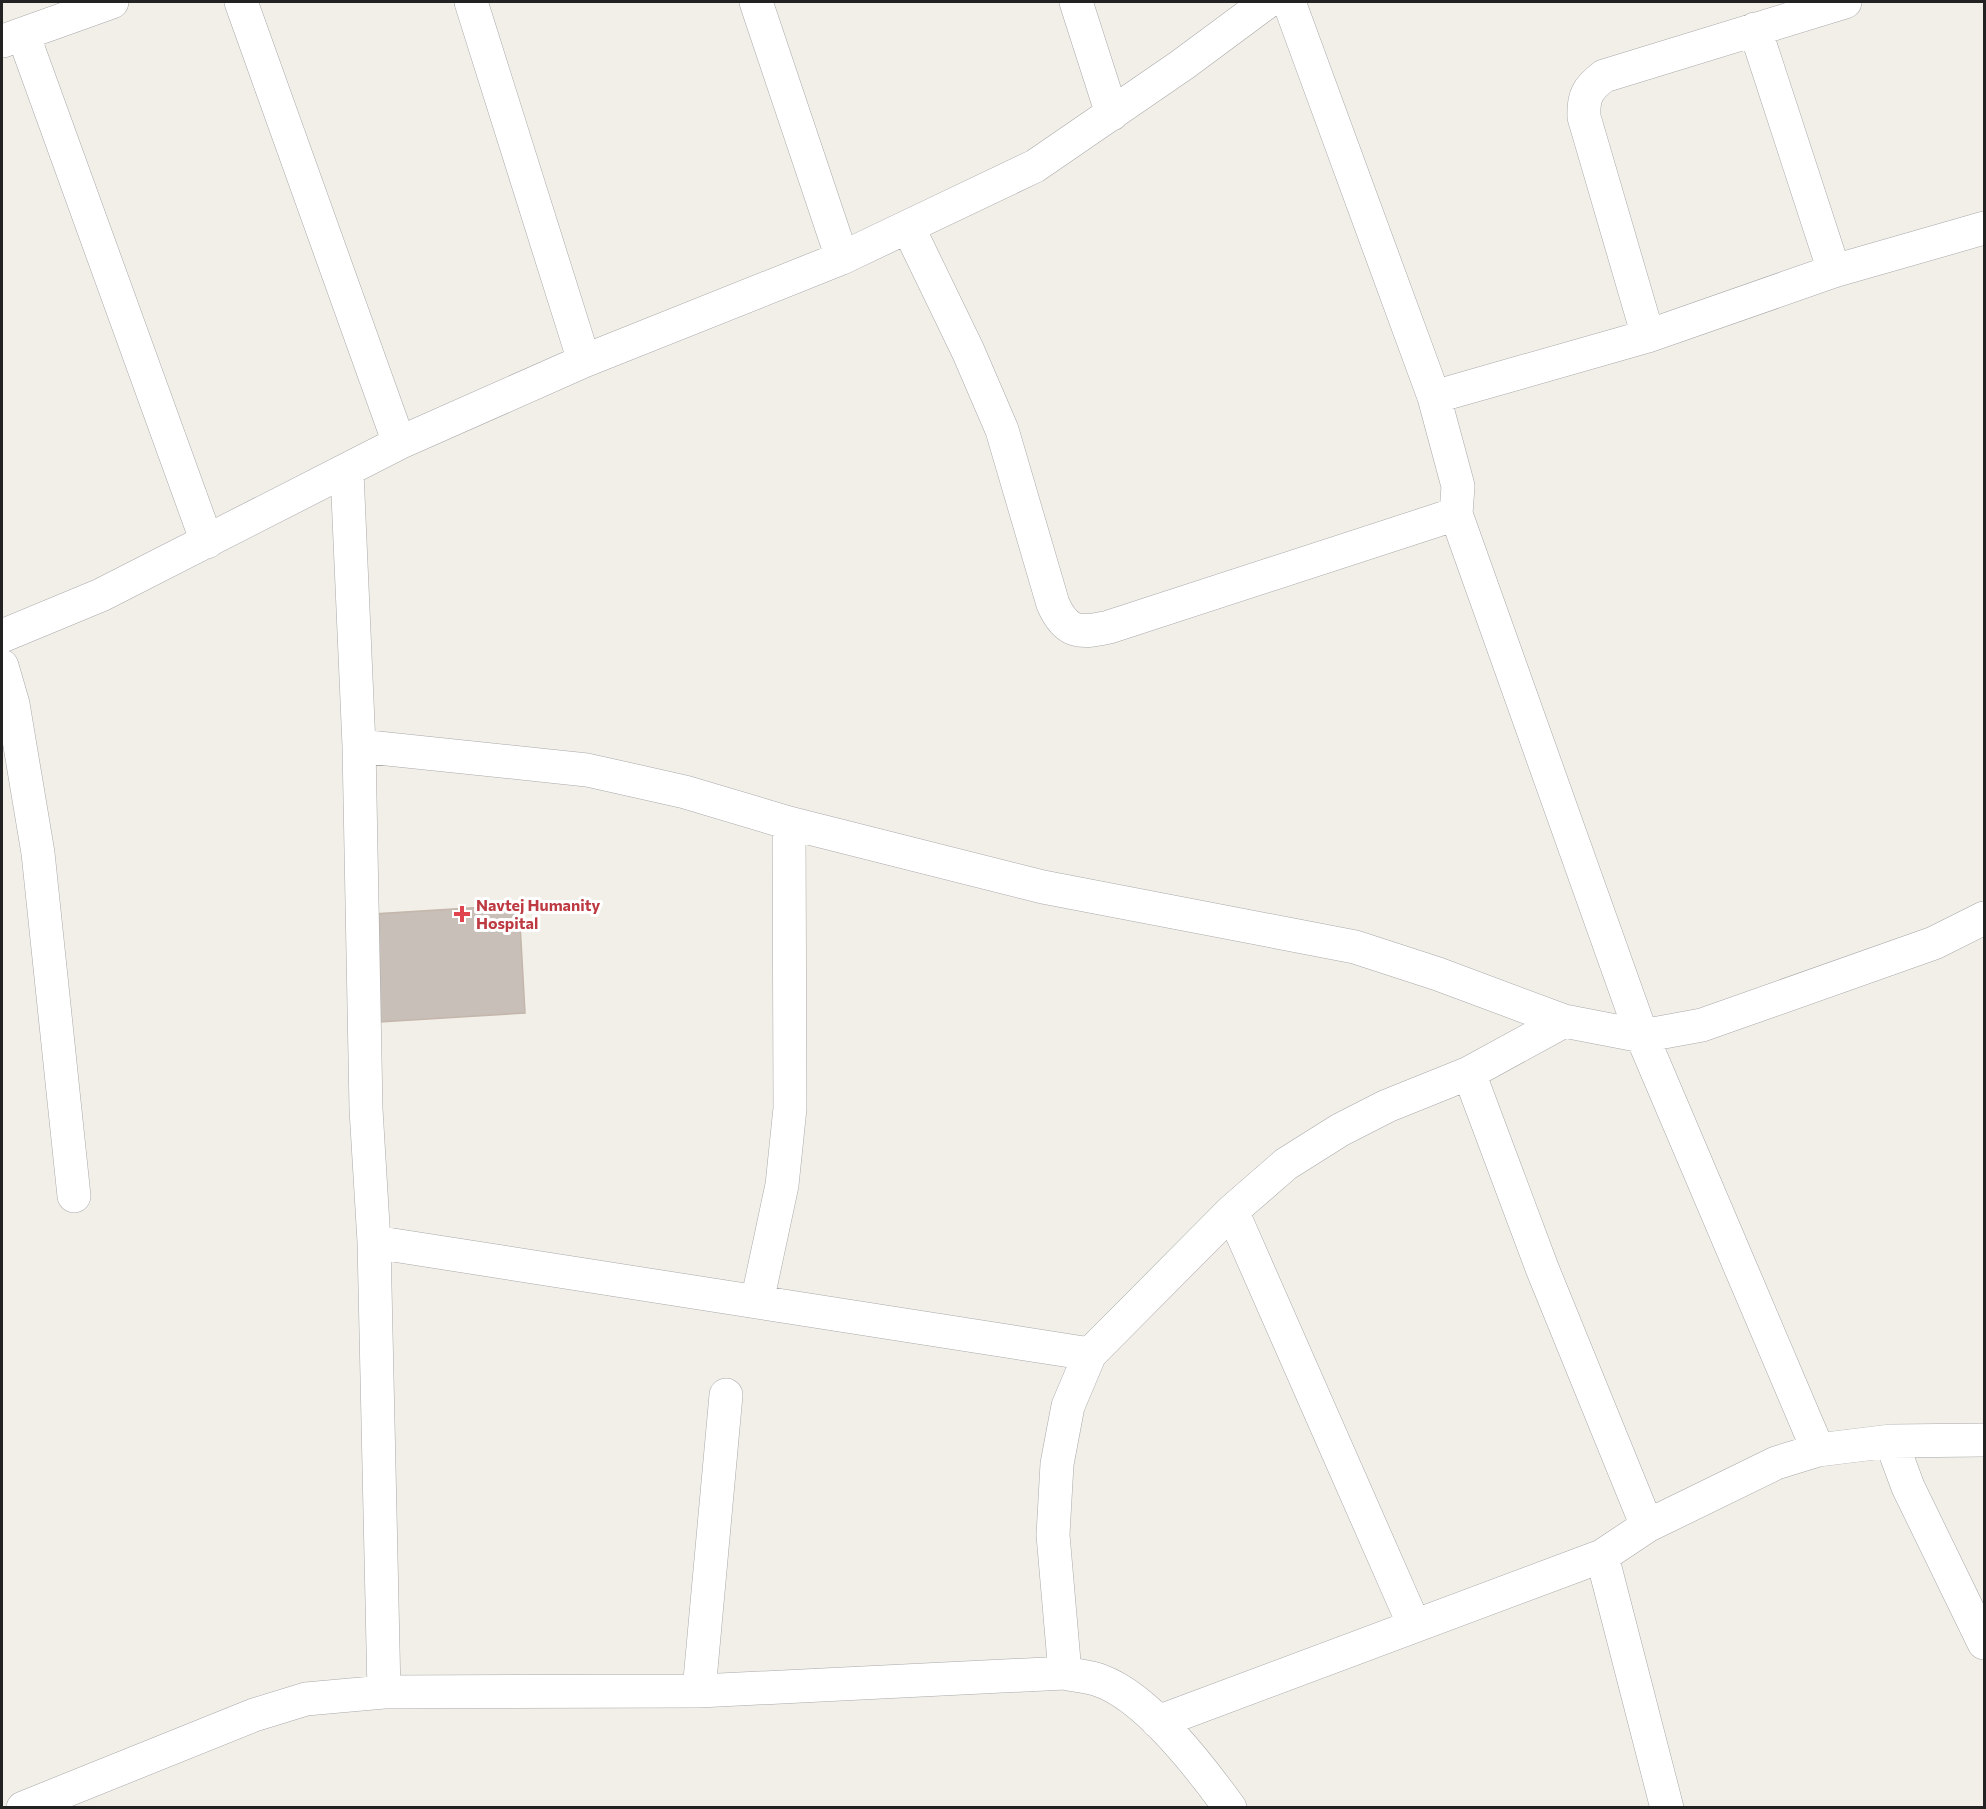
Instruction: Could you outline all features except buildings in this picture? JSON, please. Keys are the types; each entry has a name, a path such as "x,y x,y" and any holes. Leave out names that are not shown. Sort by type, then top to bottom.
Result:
{"street":[{"path":"112,2 12,38 207,542"},
{"path":"241,2 399,443"},
{"path":"471,2 584,361"},
{"path":"756,2 842,258"},
{"path":"1076,2 1112,114"},
{"path":"4,627 101,595 347,472 399,443 584,361 842,258 1035,166 1112,114 1267,2"},
{"path":"1289,2 1434,397 1458,486 1456,514 1642,1036 1818,1450"},
{"path":"1648,336 1584,117 1583,102 1589,87 1604,76 1845,2"},
{"path":"1755,29 1834,271"},
{"path":"908,227 968,351 1002,430 1053,604 1061,621 1075,630 1090,631 1109,627 1456,514"},
{"path":"1434,397 1648,336 1834,271 1984,228"},
{"path":"347,472 359,746 366,1109 374,1242 384,1692"},
{"path":"2,666 12,704 38,853 74,1196"},
{"path":"359,746 587,770 685,792 789,823 1043,887 1355,947 1489,992 1564,1021 1642,1036 1702,1025 1934,943 1984,918"},
{"path":"757,1302 782,1185 789,1108 789,823"},
{"path":"1065,1673 1053,1535 1057,1464 1068,1406 1090,1354 1232,1211 1286,1164 1340,1130 1387,1107 1468,1073 1564,1021"},
{"path":"1468,1073 1542,1268 1647,1526"},
{"path":"1232,1211 1414,1625"},
{"path":"374,1242 1090,1354"},
{"path":"699,1691 726,1395"},
{"path":"1158,1722 1602,1556 1647,1526 1776,1463 1818,1450 1891,1441 1984,1440"},
{"path":"1891,1441 1908,1486 1984,1643"},
{"path":"1602,1556 1667,1808"},
{"path":"23,1808 254,1715 306,1699 384,1692 699,1691 1065,1673 1101,1681 1130,1696 1158,1722 1230,1808"}],"place":[{"name":"Navtej Humanity Hospital","path":"462,914"}]}
